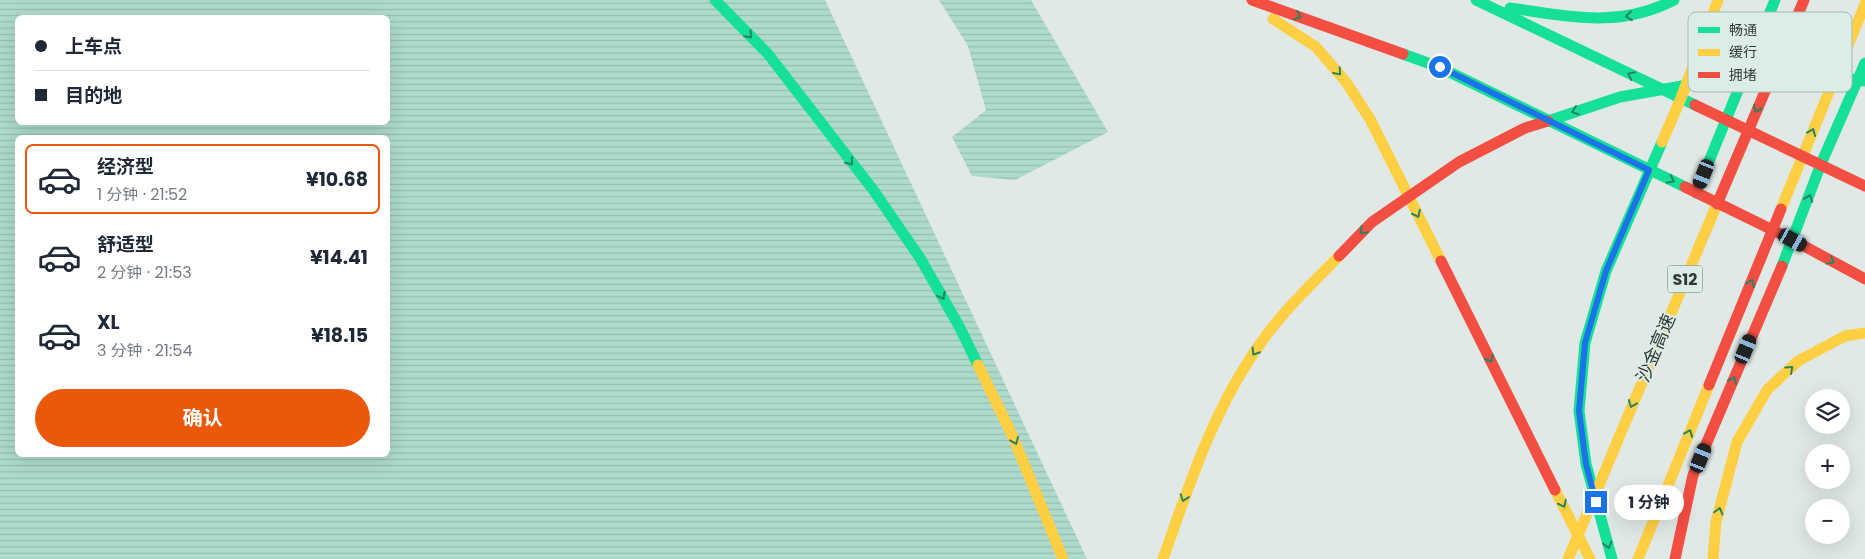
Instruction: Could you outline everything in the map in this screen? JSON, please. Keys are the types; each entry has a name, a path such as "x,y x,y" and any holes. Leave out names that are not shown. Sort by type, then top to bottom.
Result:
{"main road":[{"path":"715,0 768,54 874,191 920,258 959,326 1013,437 1063,559"},
{"path":"1245,0 1316,47 1346,82 1370,119 1590,559"},
{"path":"1252,0 1440,67 1793,240 1865,279"},
{"path":"1482,2 1599,19 1637,15 1674,0"},
{"path":"1713,12 1718,0"},
{"path":"1770,12 1775,0"},
{"name":"沙金高速","path":"1799,12 1804,0"},
{"path":"1482,2 1865,186"},
{"path":"1852,36 1865,4"},
{"path":"1674,559 1693,475 1793,240 1821,164 1865,63"},
{"path":"1612,559 1586,464 1579,411 1585,343 1606,271 1688,79"},
{"path":"1852,79 1865,81"},
{"path":"1163,559 1195,468 1232,388 1260,343 1303,294 1372,222 1459,162 1525,128 1620,97 1688,85"},
{"path":"1696,193 1738,92"},
{"name":"沙金高速","path":"1568,559 1765,92"},
{"path":"1638,559 1829,92"},
{"path":"1713,559 1716,522 1737,442 1767,390 1798,361 1845,336 1865,333"}],"shaded area":[{"path":"0,0 825,0 1087,559 0,559"},
{"path":"939,0 1031,0 1108,132 1015,180 972,176 952,137 986,110 968,46"}],"traffic: fast":[{"path":"715,0 768,54 874,191 920,258 959,326 978,365"},
{"path":"1476,0 1695,105"},
{"path":"1510,8 1593,18 1633,15 1674,0"},
{"path":"1770,12 1775,0"},
{"path":"1403,54 1439,67 1685,187"},
{"path":"1782,266 1821,164 1865,63"},
{"path":"1852,79 1865,81"},
{"path":"1548,121 1620,97 1688,85"},
{"path":"1696,193 1737,92"},
{"path":"1612,559 1586,464 1579,411 1585,343 1606,271 1662,142"}],"traffic: slow":[{"path":"1713,12 1718,0"},
{"path":"1852,36 1865,4"},
{"path":"1273,19 1316,47 1346,82 1370,119 1441,261"},
{"path":"1662,142 1688,79"},
{"path":"1781,209 1829,92"},
{"path":"1568,559 1717,204"},
{"path":"1163,559 1204,448 1229,394 1260,344 1278,321 1339,256"},
{"path":"1713,559 1716,522 1737,442 1767,390 1798,361 1845,336 1865,333"},
{"path":"978,365 1013,437 1063,559"},
{"path":"1638,559 1709,385"},
{"path":"1555,490 1590,559"}],"traffic: jam":[{"path":"1252,0 1403,54"},
{"path":"1799,12 1804,0"},
{"path":"1717,204 1765,92"},
{"path":"1695,105 1865,186"},
{"path":"1339,256 1372,222 1459,162 1525,128 1548,121"},
{"path":"1685,187 1793,240 1865,279"},
{"path":"1709,385 1781,209"},
{"path":"1441,261 1555,490"},
{"path":"1675,559 1693,475 1782,266"}],"route":[{"path":"1440,67 1649,170 1606,271 1585,343 1579,411 1586,464 1596,502"}]}
